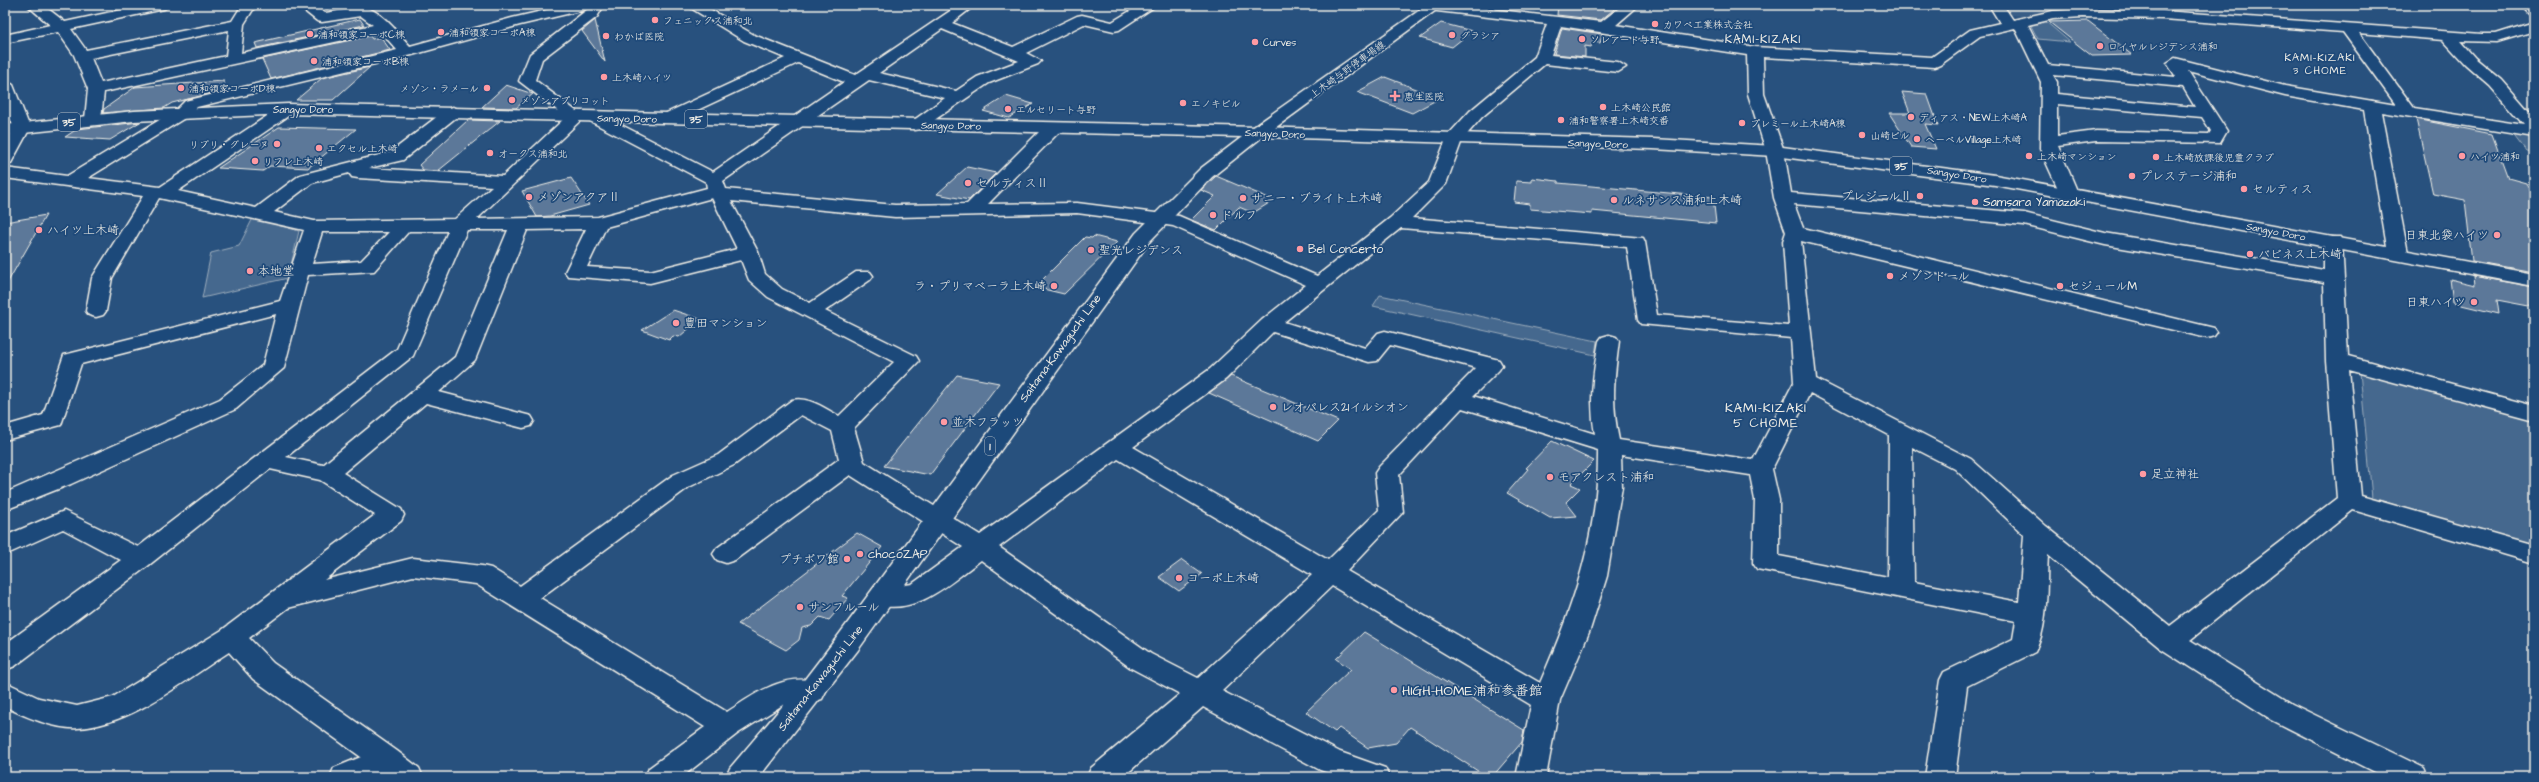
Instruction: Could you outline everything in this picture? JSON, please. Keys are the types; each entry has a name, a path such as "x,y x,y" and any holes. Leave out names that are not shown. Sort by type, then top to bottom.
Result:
{"street":[{"path":"34,5 62,27 82,56 96,89 93,119"},
{"path":"114,5 125,14"},
{"path":"5,39 164,5"},
{"path":"233,60 237,24 249,5"},
{"path":"304,5 322,18 364,11 384,26 407,52"},
{"path":"71,181 182,113 191,104 407,52 515,15 587,5"},
{"path":"597,5 592,14 535,57 527,81 585,117 716,188 894,211 974,208 1077,208 1160,218 1179,222 1261,260 1318,283"},
{"path":"693,5 749,38 798,58 862,78 958,96"},
{"path":"5,173 159,193 314,227 598,223 716,188 798,121 968,5"},
{"path":"1013,53 1082,19 1114,27 1150,5"},
{"path":"1604,27 1632,5"},
{"path":"1996,5 2014,24 2043,69 2049,82 2050,149 2070,193"},
{"path":"2528,5 2534,11"},
{"path":"1430,6 1604,27 1755,52 1935,62 1975,33 2053,15 2082,13 2159,10 2348,29 2497,38 2534,26"},
{"name":"上木崎与野停車場線","path":"1258,132 1430,6"},
{"path":"882,597 918,593 981,548 1218,374 1269,324 1318,283 1397,222 1437,184 1449,157 1454,138 1476,114 1542,59 1555,21"},
{"path":"915,124 983,80 1033,61 940,23"},
{"path":"82,56 237,24"},
{"path":"96,89 384,26"},
{"path":"2348,29 2409,112"},
{"path":"2448,36 2470,61 2496,83 2534,126"},
{"path":"1755,52 1756,94 1775,151 1783,198 1795,232 1792,241 1805,382 1760,469 1767,500 1766,563 2031,614"},
{"path":"668,118 798,58"},
{"path":"1542,59 1618,67"},
{"path":"2050,142 2096,136 2214,139 2219,131 2175,63 2285,91 2534,132"},
{"path":"2043,69 2187,83"},
{"path":"5,85 22,128 5,159"},
{"path":"2049,98 2207,113"},
{"path":"2372,106 2398,253"},
{"path":"96,311 102,278 159,193 288,109"},
{"name":"Sangyo Doro","path":"5,130 93,119 182,113 288,109 1258,132 1653,144 1775,151 1922,169 2070,193 2398,253 2534,280"},
{"path":"259,215 306,179 396,156 453,112"},
{"path":"5,659 140,559 406,352 460,225 506,181 585,117"},
{"path":"974,208 1053,128"},
{"name":"Saitama-Kawaguchi Line","path":"741,777 812,691 882,597 1113,275 1160,218 1206,173 1258,132"},
{"path":"335,172 506,181"},
{"path":"716,188 748,252 756,276 775,293 908,361 842,427"},
{"path":"1783,198 2024,219 2106,239 2335,278"},
{"path":"1397,222 1636,242 1648,320 1800,333"},
{"path":"598,223 576,272 650,277 748,252"},
{"path":"327,474 464,360 520,224"},
{"path":"300,270 367,267 404,226"},
{"path":"5,502 63,478 228,404 273,368 289,305 314,227"},
{"path":"1795,232 2207,332"},
{"path":"2333,241 2337,360 2349,501"},
{"path":"811,311 863,276"},
{"path":"5,433 52,420 72,360 289,305"},
{"path":"1102,777 1202,693 1330,575 1391,512 1386,473 1491,366 1385,337 1369,356 1269,324"},
{"path":"1531,777 1546,700 1577,630 1594,576 1610,487 1609,446 1602,410 1603,380 1609,341"},
{"path":"2337,360 2534,413"},
{"path":"1805,382 1964,464 2037,532 2170,641 2282,712 2414,777"},
{"path":"422,395 524,421"},
{"path":"1458,399 1609,446 1760,469"},
{"path":"522,598 681,481 726,460 800,405 842,427 853,466 981,548 1141,661 1330,761 1374,777"},
{"path":"1900,430 1901,588"},
{"path":"1117,448 1330,575 1546,700"},
{"path":"5,693 33,708 77,717 120,707 232,638 392,515 327,474 267,461"},
{"path":"726,554 852,462"},
{"path":"2349,501 2534,554"},
{"path":"2170,641 2349,501"},
{"path":"5,546 64,519 140,559"},
{"path":"1940,777 1954,680 2025,645 2031,614 2037,532"},
{"path":"282,600 413,567 482,575 522,598 727,726"},
{"path":"232,638 263,671 397,768"},
{"path":"660,777 727,726 771,698 789,690 812,691"},
{"path":"345,777 397,768"}],"shaded area":[{"path":"2004,5 2141,5 2146,12 2074,11 2029,17 2011,15"},
{"path":"2045,21 2070,42 2038,39 2030,24"},
{"path":"2512,132 2532,134 2534,137 2534,153 2527,152"},
{"path":"253,218 299,231 288,278 202,298 211,253 239,246"},
{"path":"1380,295 1597,341 1595,355 1373,306"},
{"path":"2360,372 2534,418 2534,547 2372,498"}],"building":[{"path":"1558,5 1619,5 1601,20 1557,15"},
{"name":"浦和領家コーポC棟","path":"360,19 364,25 257,48 255,43"},
{"path":"595,20 605,62 582,31"},
{"name":"ロイヤルレジデンス浦和","path":"2088,21 2132,55 2092,56 2049,22"},
{"name":"グラシア","path":"1441,23 1472,31 1452,47 1420,38"},
{"name":"ソレアード与野","path":"1562,28 1603,34 1600,43 1593,42 1591,47 1585,46 1585,57 1554,54"},
{"name":"浦和領家コーポB棟","path":"370,36 372,39 381,37 390,50 271,79 262,59"},
{"path":"370,67 333,100 296,100 322,78"},
{"name":"恵生医院","path":"1385,77 1440,98 1412,113 1357,92"},
{"name":"浦和領家コーポD棟","path":"224,81 225,90 172,103 164,108 103,113 104,109 135,87"},
{"path":"506,85 533,94 516,108 482,107"},
{"path":"1902,92 1927,94 1938,125 1925,124 1936,149 1911,147 1889,113 1910,113"},
{"name":"エルセリート与野","path":"1006,96 1033,104 1009,118 983,111"},
{"name":"ハイツ浦和","path":"2416,119 2492,134 2508,178 2526,183 2534,198 2534,272 2472,261 2465,200 2433,194"},
{"path":"468,120 500,121 438,171 423,170 419,165"},
{"path":"140,122 110,140 65,137 77,129"},
{"path":"279,127 356,129 308,168 270,166 263,171 218,168"},
{"name":"セルティスⅡ","path":"967,167 996,173 969,200 937,194"},
{"path":"1216,176 1274,200 1253,213 1239,207 1216,230 1191,220 1215,196 1201,190"},
{"path":"571,178 589,205 550,216 537,217 522,191"},
{"name":"ルネサンス浦和上木崎","path":"1532,178 1558,181 1558,183 1713,197 1716,223 1592,211 1592,214 1530,209 1530,204 1514,202 1516,181 1532,182"},
{"path":"46,215 5,287 5,222"},
{"path":"1094,236 1117,242 1064,294 1035,287 1085,237 1092,238"},
{"path":"2474,276 2534,287 2534,307 2497,300 2499,314 2453,303 2450,279 2475,285"},
{"name":"豊田マンション","path":"673,310 700,319 679,337 673,336 669,340 642,330"},
{"name":"並木フラッツ","path":"957,375 999,383 930,475 884,466"},
{"name":"レオパレス21イルシオン","path":"1231,376 1338,421 1318,441 1209,393"},
{"name":"モアクレスト浦和","path":"1552,441 1594,461 1571,484 1580,488 1566,502 1577,516 1550,518 1507,493 1528,469 1526,468"},
{"name":"サンフルール","path":"857,533 882,547 842,596 848,598 829,620 820,617 811,626 802,628 799,640 786,650 738,624"},
{"name":"コーポ上木崎","path":"1182,560 1202,574 1179,591 1159,577"},
{"name":"HIGH-HOME浦和参番館","path":"1364,632 1524,730 1522,742 1492,777 1487,777 1410,727 1396,743 1368,748 1339,728 1335,732 1306,712 1351,669 1336,659"}],"place":[{"name":"フェニックス浦和北","path":"655,20"},
{"name":"カワベ工業株式会社","path":"1655,24"},
{"name":"浦和領家コーポA棟","path":"441,32"},
{"name":"浦和領家コーポC棟","path":"310,34"},
{"name":"グラシア","path":"1452,35"},
{"name":"わかば医院","path":"606,36"},
{"name":"ソレアード与野","path":"1582,39"},
{"name":"Curves","path":"1255,42"},
{"name":"ロイヤルレジデンス浦和","path":"2100,46"},
{"name":"浦和領家コーポB棟","path":"314,61"},
{"name":"上木崎ハイツ","path":"604,77"},
{"name":"浦和領家コーポD棟","path":"181,88"},
{"name":"メゾン・ラメール","path":"487,88"},
{"name":"恵生医院","path":"1395,96"},
{"name":"メゾンアプリコット","path":"512,100"},
{"name":"エノキビル","path":"1183,103"},
{"name":"上木崎公民館","path":"1603,107"},
{"name":"エルセリート与野","path":"1008,109"},
{"name":"ディアス・NEW上木崎A","path":"1911,117"},
{"name":"浦和警察署上木崎交番","path":"1561,120"},
{"name":"プレミール上木崎A棟","path":"1742,123"},
{"name":"山崎ビル","path":"1862,135"},
{"name":"ヘーベルVillage上木崎","path":"1917,139"},
{"name":"リブリ・グレーヌ","path":"277,144"},
{"name":"エクセル上木崎","path":"319,148"},
{"name":"オークス浦和北","path":"490,153"},
{"name":"上木崎マンション","path":"2029,156"},
{"name":"ハイツ浦和","path":"2462,156"},
{"name":"上木崎放課後児童クラブ","path":"2156,157"},
{"name":"リフレ上木崎","path":"255,161"},
{"name":"プレステージ浦和","path":"2132,176"},
{"name":"セルティスⅡ","path":"968,183"},
{"name":"セルティス","path":"2244,189"},
{"name":"プレジールⅡ","path":"1920,196"},
{"name":"メゾンアクアⅡ","path":"529,197"},
{"name":"サニー・ブライト上木崎","path":"1243,198"},
{"name":"ルネサンス浦和上木崎","path":"1614,200"},
{"name":"Samsara Yamazaki","path":"1975,202"},
{"name":"ドルフ","path":"1213,215"},
{"name":"ハイツ上木崎","path":"39,230"},
{"name":"日東北袋ハイツ","path":"2497,235"},
{"name":"Bel Concerto","path":"1300,249"},
{"name":"聖光レジデンス","path":"1091,250"},
{"name":"バビネス上木崎","path":"2250,254"},
{"name":"本地堂","path":"250,271"},
{"name":"メゾンドール","path":"1890,276"},
{"name":"ラ・プリマベーラ上木崎","path":"1054,286"},
{"name":"セジュールM","path":"2060,286"},
{"name":"日東ハイツ","path":"2474,302"},
{"name":"豊田マンション","path":"676,323"},
{"name":"レオパレス21イルシオン","path":"1273,407"},
{"name":"並木フラッツ","path":"944,422"},
{"name":"足立神社","path":"2143,474"},
{"name":"モアクレスト浦和","path":"1550,477"},
{"name":"chocoZAP","path":"860,554"},
{"name":"プチボワ館","path":"847,559"},
{"name":"コーポ上木崎","path":"1179,578"},
{"name":"サンフルール","path":"800,607"},
{"name":"HIGH-HOME浦和参番館","path":"1394,690"}],"district":[{"name":"KAMI-KIZAKI","path":"1763,39"},
{"name":"KAMI-KIZAKI 3 CHOME","path":"2320,63"},
{"name":"KAMI-KIZAKI 5 CHOME","path":"1766,414"}]}
